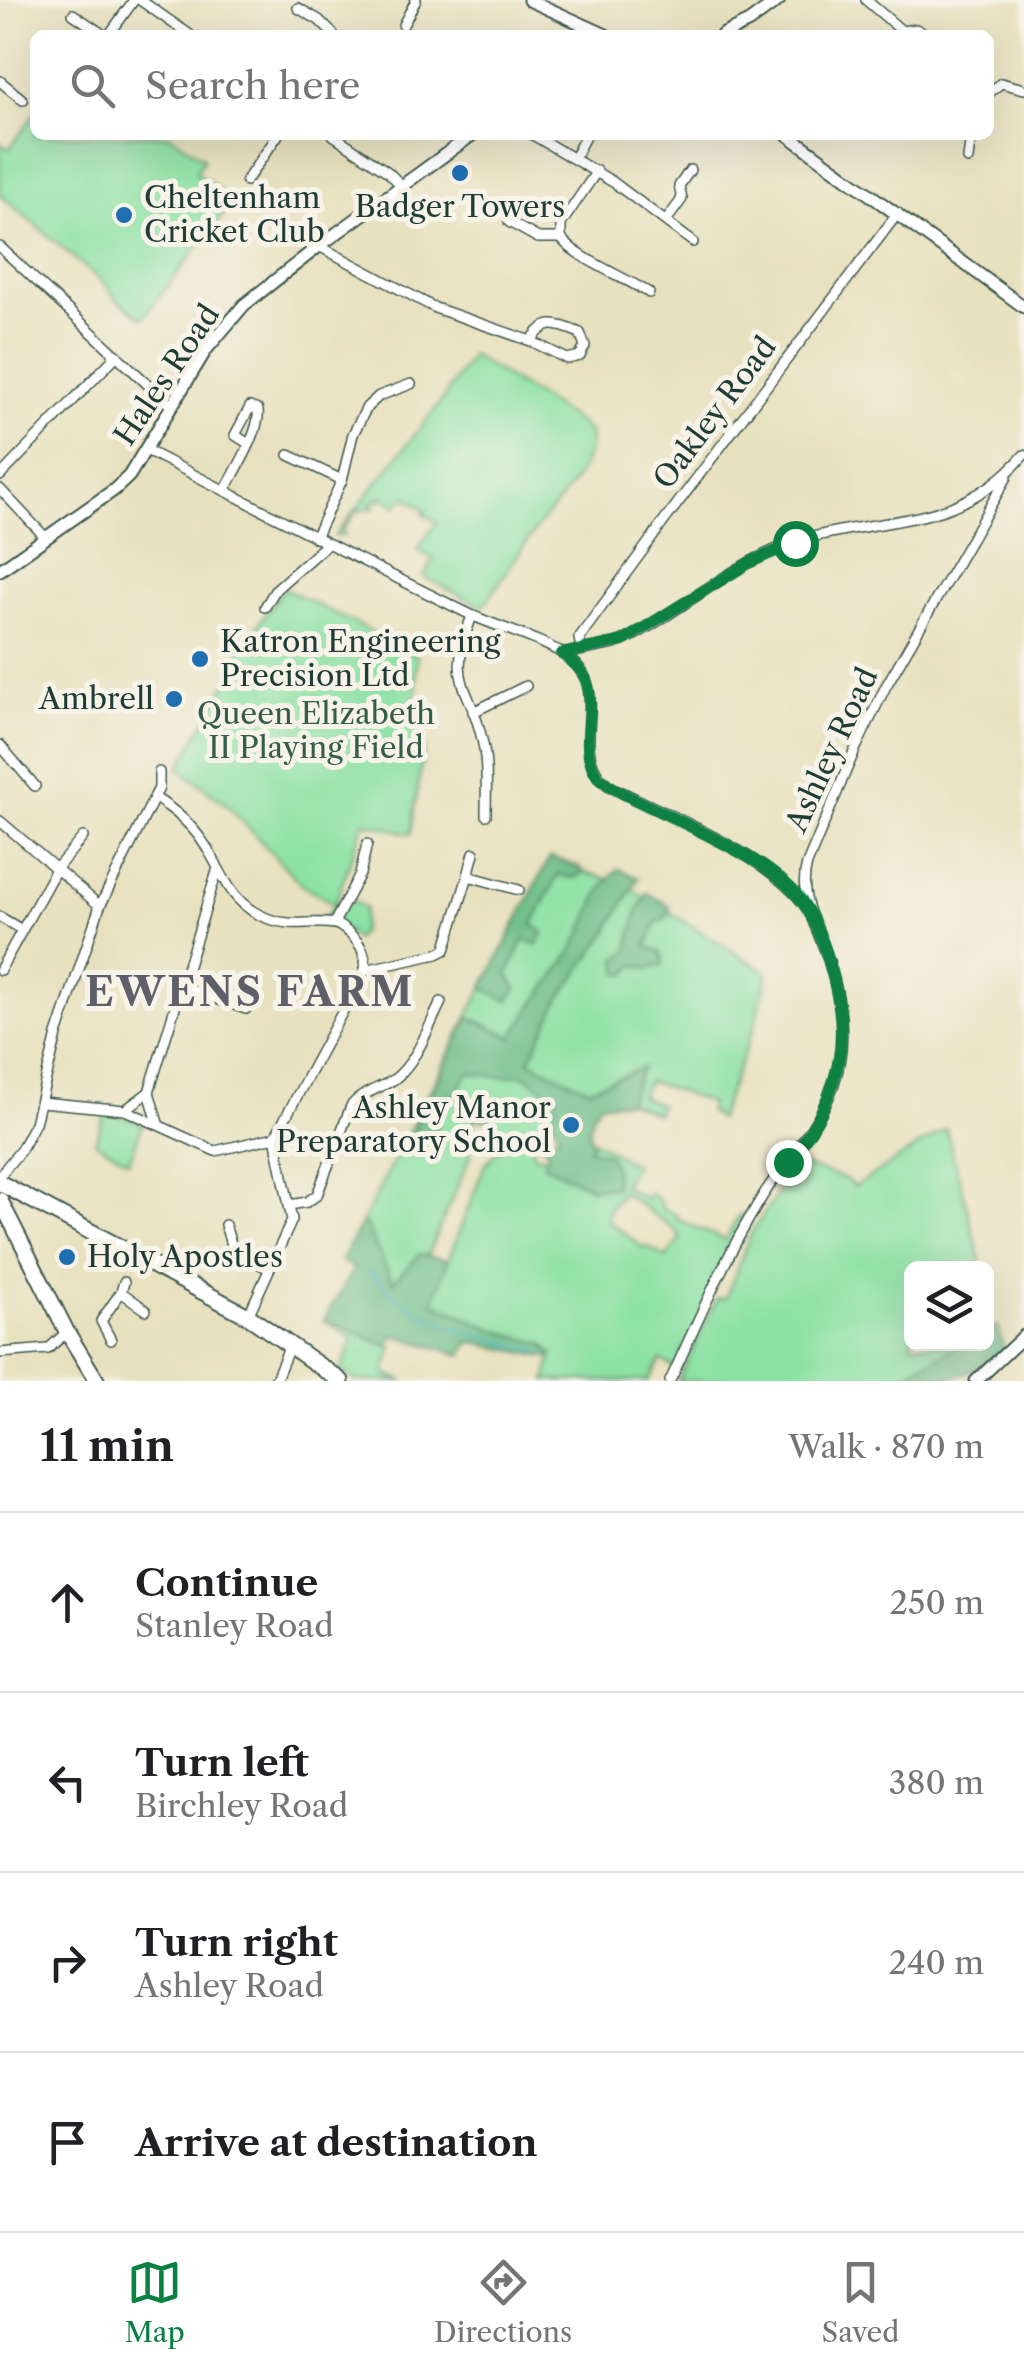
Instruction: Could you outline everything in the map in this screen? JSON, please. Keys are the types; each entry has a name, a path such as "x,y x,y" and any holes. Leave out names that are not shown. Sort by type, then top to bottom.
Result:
{"highway":[{"path":"0,1183 248,1316 337,1380"}],"main road":[{"path":"529,0 552,5 589,30"},
{"path":"732,30 779,0"},
{"name":"Hales Road","path":"0,570 114,490 136,468 206,350 264,288 465,140"},
{"path":"795,140 1024,307"},
{"path":"0,1200 67,1332 97,1381"},
{"path":"976,1381 1024,1336"}],"street":[{"path":"110,30 137,0 182,30"},
{"path":"403,25 416,0"},
{"path":"866,0 899,30"},
{"path":"298,8 329,30"},
{"path":"73,14 98,30"},
{"path":"0,81 23,100"},
{"path":"994,89 1001,83 1024,90"},
{"path":"246,181 275,140"},
{"path":"341,140 402,186"},
{"path":"542,140 597,171 694,242"},
{"path":"574,158 583,140"},
{"path":"968,159 970,140"},
{"path":"666,220 682,199 679,186 690,170"},
{"path":"597,171 560,224 561,238 575,252 642,292"},
{"name":"Oakley Road","path":"581,648 580,638 665,520 898,213"},
{"path":"510,222 538,238 561,238"},
{"path":"318,246 435,308 531,341 570,359 580,356 585,346 580,333 554,323 542,326 531,341"},
{"path":"0,247 170,406"},
{"path":"0,476 116,355"},
{"path":"316,538 342,480 353,434 367,407 379,396 411,384"},
{"path":"224,491 249,444"},
{"path":"146,450 472,616 562,654 578,666 588,684 592,700 588,753 598,777 730,848 786,885 806,906"},
{"path":"290,455 342,480"},
{"path":"562,654 631,637 736,571 784,546 935,514 986,491 1007,477 1024,456"},
{"name":"Ashley Road","path":"670,1381 748,1222 772,1182 816,1126 836,1078 841,1048 839,1006 827,956 806,906 804,874 886,686 1007,477"},
{"path":"0,488 46,538"},
{"path":"986,491 995,499"},
{"path":"265,606 276,589 327,544"},
{"path":"472,616 461,644 458,670 484,750 486,815"},
{"path":"473,712 526,686"},
{"path":"0,745 36,786"},
{"path":"0,1175 28,1138 42,1102 56,1035 100,906 161,785 158,772"},
{"path":"155,798 176,812 197,834 216,873 231,893 253,911 276,922 334,923 362,948 366,970 275,1136 292,1220 248,1316"},
{"path":"0,821 100,906"},
{"path":"0,970 56,869 82,837"},
{"path":"334,923 360,874 367,844"},
{"path":"366,970 445,950 474,852"},
{"path":"158,1124 149,1092 216,873"},
{"path":"786,885 804,874"},
{"path":"468,876 519,890"},
{"path":"209,898 231,893"},
{"path":"0,917 22,930"},
{"path":"182,987 246,1008"},
{"path":"290,1206 316,1195 351,1106 404,1069 442,1002"},
{"path":"125,1110 149,1092"},
{"path":"42,1102 125,1110 216,1150 275,1136"},
{"path":"225,1225 233,1250 269,1269"},
{"path":"111,1340 100,1325 122,1287 146,1310"},
{"path":"0,1353 48,1348 67,1332"},
{"path":"275,1381 290,1345"}],"green space":[{"name":"Cheltenham Cricket Club","path":"30,120 30,140 178,140 204,159 196,172 231,200 143,318 115,298 105,284 0,195 0,143 9,149"},
{"path":"471,355 577,421 590,434 579,473 483,607 424,577 433,559 417,550 437,522 406,497 396,506 383,497 375,499 371,505 374,508 357,511 342,531 345,535 335,536 443,399"},
{"name":"Queen Elizabeth II Playing Field","path":"284,588 417,655 416,709 424,746 411,834 364,822 335,904 342,909 348,898 365,908 361,932 355,939 346,930 307,919 326,916 334,904 301,884 228,806 179,768 230,677 235,657"},
{"path":"550,857 581,868 581,874 572,878 558,875 533,925 544,932 537,944 524,940 508,974 517,989 508,1001 483,988"},
{"path":"548,862 622,883 768,973 754,1028 718,1119 708,1111 710,1103 648,1081 640,1096 660,1105 656,1114 628,1101 641,1069 588,1089 543,1130 541,1124 504,1132 490,1118 475,1119 465,1136 471,1155 423,1265 393,1283 363,1220"},
{"path":"618,869 638,878 605,936 560,998 529,1061 588,1089 642,1068 628,1101 600,1103 590,1122 589,1149 609,1154 615,1187 592,1188 544,1165 548,1150 540,1143 559,1135 552,1117 557,1098 522,1074 505,1077 468,1073 456,1096 447,1095 438,1111 434,1136 413,1130 469,1017 513,1037 572,951 597,897"},
{"path":"647,893 671,907 664,920 657,922 647,947 660,951 662,965 649,969 635,965 627,974 619,973 617,959 628,951 637,913"},
{"path":"105,1114 143,1124 129,1161 95,1142"},
{"path":"946,1129 981,1261 904,1261 904,1351 949,1351 892,1381 678,1381 717,1298 725,1299 752,1231 798,1164 846,1179 854,1187"},
{"path":"530,1138 534,1139 533,1154 545,1157 552,1150 593,1140 635,1165 622,1185 646,1198 650,1193 661,1202 661,1208 677,1215 676,1219 725,1240 740,1214 743,1216 739,1226 743,1229 675,1368 661,1360 648,1381 546,1381 553,1354 544,1344 495,1330 432,1302 485,1164 500,1149 496,1146","holes":["622,1192 677,1231 680,1239 666,1258 647,1246 645,1249 607,1220 609,1210"]},
{"path":"363,1220 393,1282 420,1254 448,1260 433,1302 495,1330 544,1344 553,1354 551,1358 470,1342 462,1355 393,1335 389,1346 324,1320 354,1268 341,1261"},
{"path":"324,1320 393,1347 385,1373 404,1381 355,1381 341,1370 353,1339"},
{"path":"998,1326 1004,1350 977,1368 940,1379 892,1381 949,1351 994,1351 994,1328"}],"waterway":[{"path":"369,1271 407,1305 447,1326 540,1352"}],"place":[{"name":"Badger Towers","path":"460,173"},
{"name":"Cheltenham Cricket Club","path":"124,215"},
{"name":"Katron Engineering Precision Ltd","path":"200,659"},
{"name":"Ambrell","path":"174,699"},
{"name":"Ashley Manor Preparatory School","path":"571,1125"},
{"name":"Holy Apostles","path":"67,1257"}],"district":[{"name":"EWENS FARM","path":"250,992"}],"route":[{"path":"788,1162 821,1116 840,1060 839,1006 831,968 814,921 790,888 743,856 598,777 588,753 592,700 588,684 578,666 562,654 623,641 750,562 795,543"}]}
